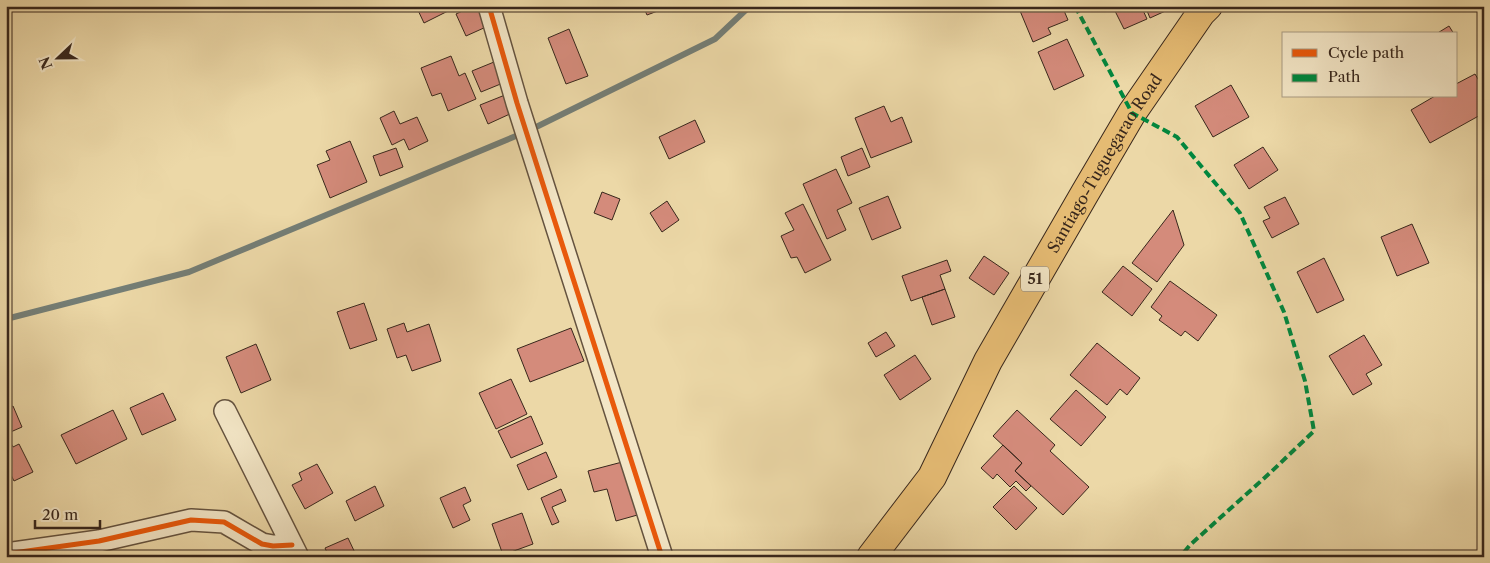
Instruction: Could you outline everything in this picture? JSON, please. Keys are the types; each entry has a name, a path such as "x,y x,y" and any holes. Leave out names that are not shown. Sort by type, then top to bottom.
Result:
{"highway":[{"name":"Santiago-Tuguegarao Road","path":"871,557 932,477 988,361 1094,177 1164,64 1208,6"}],"street":[{"path":"489,6 517,103 662,557"},
{"path":"224,412 295,551"},
{"path":"6,554 99,541 191,520 224,522 262,544 295,551"}],"building":[{"path":"416,6 458,6 424,23"},
{"path":"473,6 478,6 486,27 466,36 456,14"},
{"path":"643,6 661,6 663,9 647,15"},
{"path":"1018,6 1062,6 1068,20 1048,28 1051,34 1033,42"},
{"path":"1121,6 1141,6 1147,19 1124,29 1114,9"},
{"path":"1145,6 1172,6 1172,8 1150,18"},
{"path":"1449,26 1453,32 1439,32"},
{"path":"569,29 588,76 566,84 548,38"},
{"path":"1067,39 1084,76 1054,90 1038,52"},
{"path":"451,56 459,76 465,73 476,99 448,111 441,93 432,96 421,68"},
{"path":"494,62 503,83 481,92 472,71"},
{"path":"1475,74 1484,89 1484,113 1430,143 1411,110 1432,98 1458,98 1458,83"},
{"path":"1231,85 1249,117 1213,137 1195,106"},
{"path":"505,95 512,113 488,124 480,105"},
{"path":"884,106 891,122 902,117 912,142 871,158 855,118"},
{"path":"394,111 400,124 417,117 428,141 409,150 404,139 392,145 380,118"},
{"path":"695,120 705,142 669,159 659,137"},
{"path":"350,141 367,182 330,198 317,165 330,160 326,151"},
{"path":"1263,147 1278,170 1249,189 1234,165"},
{"path":"396,148 403,167 380,176 373,156"},
{"path":"862,148 870,167 848,176 841,157"},
{"path":"836,169 852,203 837,210 846,230 827,239 803,184"},
{"path":"602,192 620,199 612,220 594,213"},
{"path":"888,196 901,228 872,240 859,208"},
{"path":"1285,197 1299,224 1272,238 1263,221 1270,218 1264,207"},
{"path":"667,201 679,220 662,232 650,213"},
{"path":"803,204 831,260 805,273 797,257 791,258 781,236 794,230 785,213"},
{"path":"1173,210 1184,245 1157,282 1132,263"},
{"path":"1412,224 1429,263 1397,276 1381,237"},
{"path":"984,256 1009,273 994,295 969,278"},
{"path":"1324,258 1344,300 1317,313 1297,272"},
{"path":"947,260 951,271 940,275 945,289 911,301 902,276"},
{"path":"1123,266 1152,289 1132,316 1102,292"},
{"path":"1170,281 1217,315 1198,341 1185,331 1181,336 1159,320 1162,316 1151,307"},
{"path":"945,289 955,317 932,325 922,297"},
{"path":"364,303 377,340 350,349 337,312"},
{"path":"404,323 407,332 429,324 441,361 412,371 406,355 397,358 387,329"},
{"path":"571,328 584,361 530,382 517,349"},
{"path":"886,332 895,346 876,357 868,343"},
{"path":"1364,335 1382,365 1366,374 1372,384 1353,395 1329,356"},
{"path":"1097,343 1140,378 1127,395 1120,389 1107,405 1070,375"},
{"path":"256,344 271,380 241,393 226,357"},
{"path":"915,355 931,379 900,400 884,375"},
{"path":"511,379 527,414 496,429 479,393"},
{"path":"1076,390 1106,417 1081,446 1050,419"},
{"path":"163,393 176,420 142,435 130,408"},
{"path":"13,406 22,427 6,434 6,409"},
{"path":"113,410 127,439 76,464 61,435"},
{"path":"1017,410 1055,445 1050,451 1089,487 1063,515 1015,471 1022,463 993,436"},
{"path":"531,416 543,444 511,458 498,431"},
{"path":"6,434 13,447 19,444 33,472 14,481 6,465"},
{"path":"1003,445 1022,463 1015,471 1031,486 1026,491 1016,481 1010,487 997,474 993,479 981,468"},
{"path":"546,452 557,477 528,490 517,465"},
{"path":"626,461 641,514 616,521 607,489 594,492 588,471"},
{"path":"317,464 333,493 305,509 292,485 302,480 299,473"},
{"path":"375,486 384,506 355,521 346,501"},
{"path":"1014,486 1037,508 1016,530 993,507"},
{"path":"465,487 471,501 463,505 470,520 453,528 440,498"},
{"path":"561,489 566,501 552,507 559,522 552,525 541,498"},
{"path":"522,513 533,544 503,555 492,524"},
{"path":"348,538 357,557 329,557 325,548"}],"waterway":[{"path":"6,319 189,272 528,131 715,39 750,6"}],"marked path":[{"path":"1075,6 1132,113 1177,137 1240,213 1284,312 1305,381 1314,431 1190,545 1180,557"}],"cycle path":[{"path":"489,6 517,103 662,557"},
{"path":"6,554 99,541 191,520 224,522 262,544 273,546 292,545"}]}
